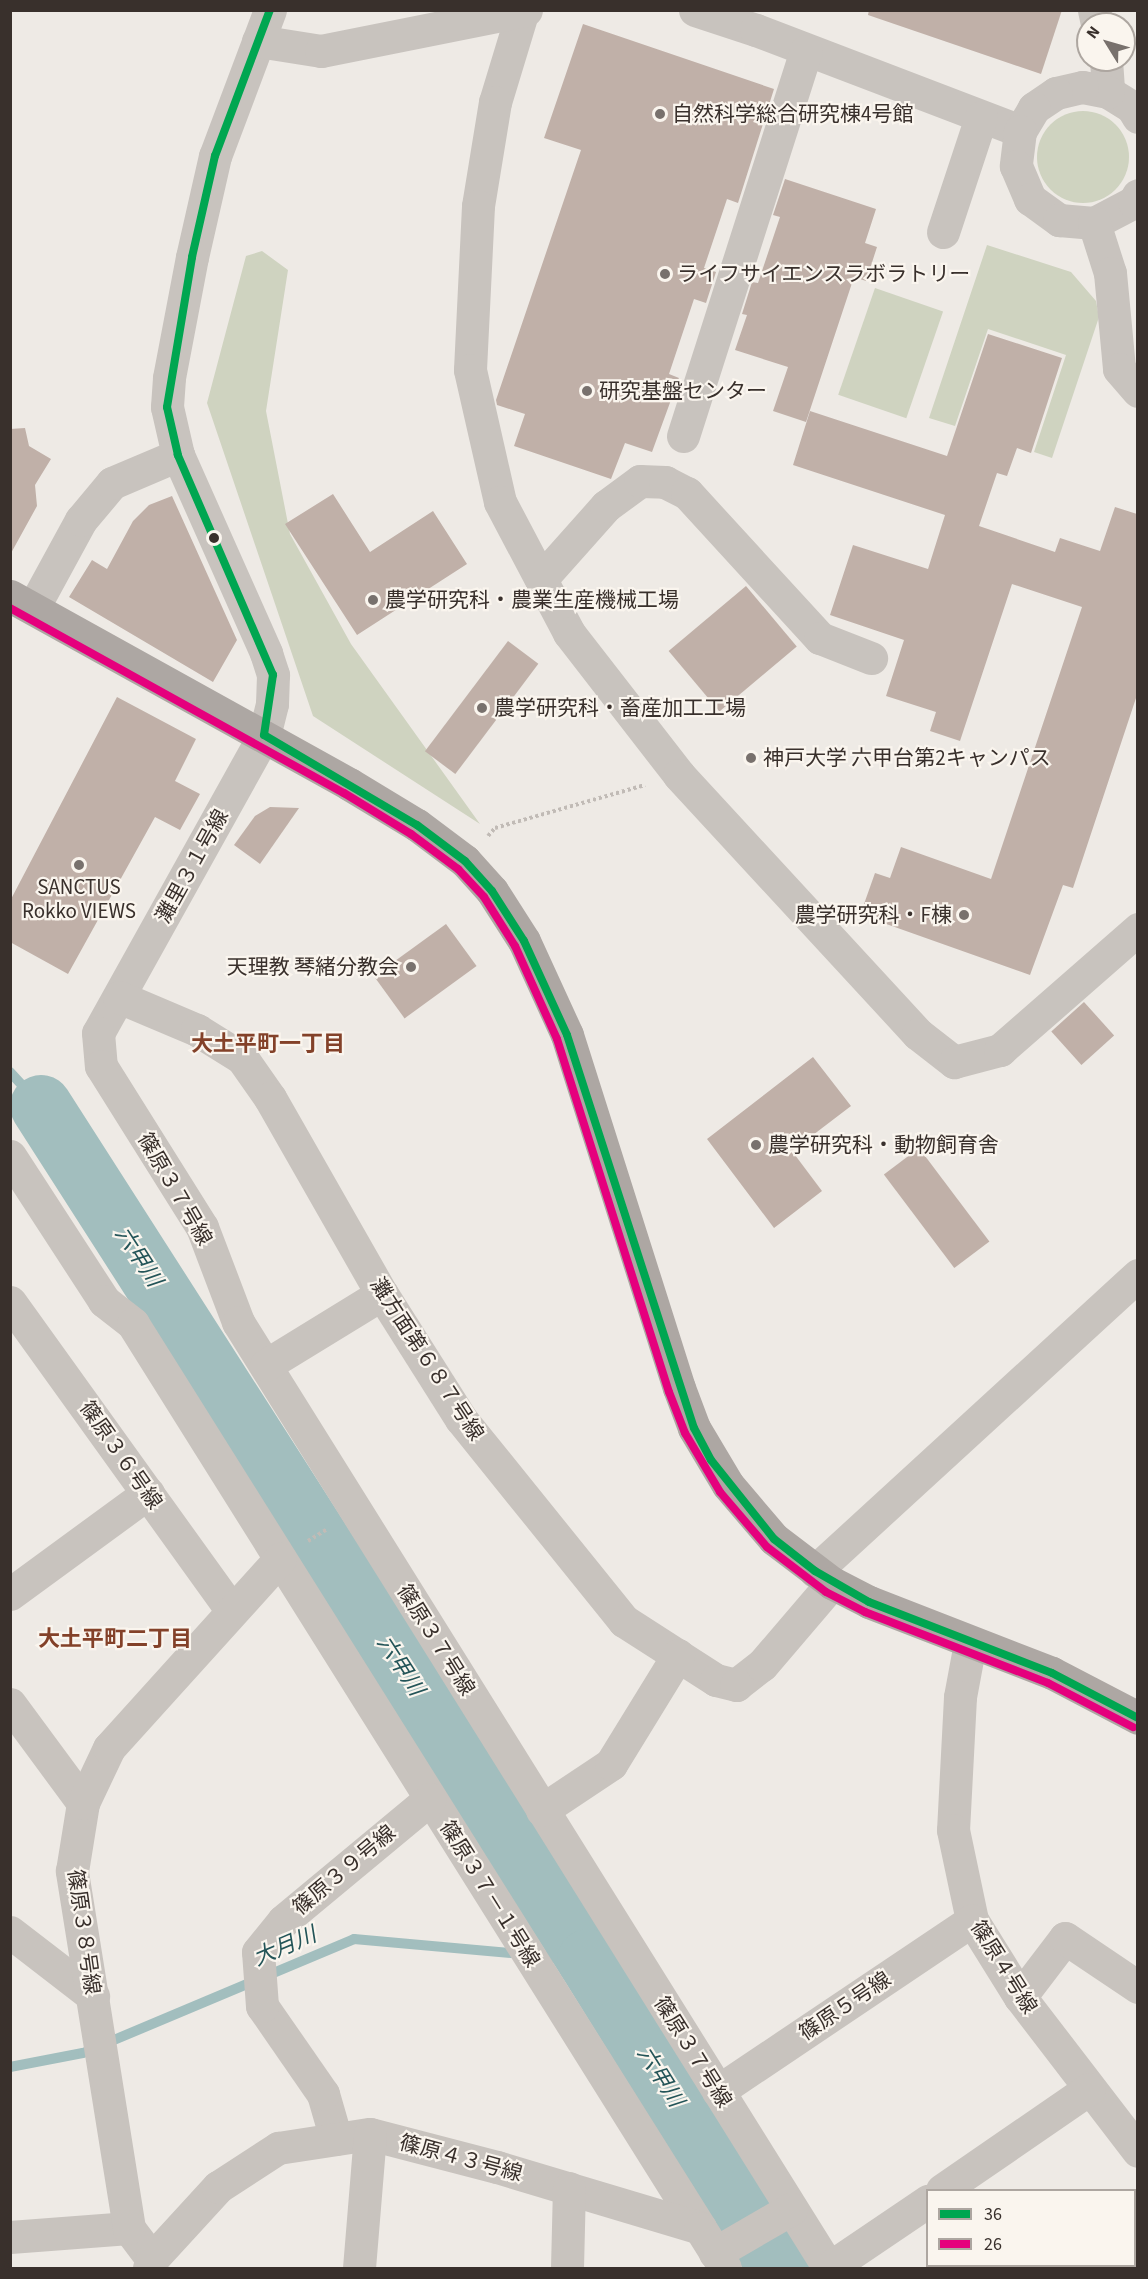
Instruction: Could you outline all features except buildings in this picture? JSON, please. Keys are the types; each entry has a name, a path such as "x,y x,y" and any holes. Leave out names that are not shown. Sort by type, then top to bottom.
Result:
{"main road":[{"path":"22,602 181,694 264,735 417,825 465,861 492,891 524,941 567,1035 694,1428 711,1460 748,1509 774,1539 824,1577 868,1602 970,1643 1052,1672 1137,1718"}],"street":[{"path":"264,735 273,675 266,653 178,455 167,407 169,378 192,257 215,156 270,10"},
{"path":"695,10 760,20 806,51 1020,131"},
{"path":"258,41 321,51 524,11 495,102 478,206 470,370 500,502 569,633 679,775 918,1034 954,1062 1000,1050 1137,929"},
{"path":"683,436 806,51"},
{"path":"1124,96 1082,87 1056,93 1034,108 1020,131 1016,166 1030,199 1059,220 1094,223 1136,200"},
{"path":"943,232 981,117"},
{"path":"1094,223 1110,273 1119,369 1137,391"},
{"path":"22,602 81,520 112,483 178,455"},
{"path":"541,579 606,506 640,481 665,482 687,493 820,638 871,658"},
{"name":"灘里３１号線","path":"119,997 264,735"},
{"name":"灘方面第６８７号線","path":"119,997 197,1030 242,1058 270,1098 382,1294 461,1419 624,1621 716,1680 736,1685 762,1665 824,1577"},
{"name":"篠原３７号線","path":"119,997 98,1033 101,1066 202,1227 238,1322 829,2268"},
{"name":"篠原３７－１号線","path":"10,1156 104,1302 133,1324 713,2250"},
{"path":"824,1577 1137,1275"},
{"path":"266,1365 382,1294"},
{"name":"篠原３６号線","path":"10,1302 231,1609"},
{"path":"10,1594 148,1492"},
{"name":"篠原３８号線","path":"151,2264 129,2228 72,1871 83,1803 109,1748 231,1609 280,1560"},
{"name":"篠原４号線","path":"970,1643 960,1697 953,1830 972,1920 1020,1997 1137,2151"},
{"path":"542,1810 611,1764 678,1655"},
{"path":"10,1704 83,1803"},
{"name":"篠原３９号線","path":"336,2139 323,2094 262,2002 258,1952 283,1921 430,1798"},
{"name":"篠原５号線","path":"718,2091 972,1920"},
{"path":"10,1932 93,1996"},
{"path":"1020,1997 1065,1938 1137,1987"},
{"path":"943,2189 1089,2089"},
{"path":"359,2268 370,2134"},
{"name":"篠原４３号線","path":"151,2264 218,2187 278,2148 370,2134 568,2188 713,2250"},
{"path":"567,2268 568,2188"},
{"path":"829,2268 926,2202"},
{"path":"713,2250 791,2209"},
{"path":"10,2237 129,2228"}],"path":[{"path":"465,861 495,828 679,775"},
{"path":"280,1560 356,1511"}],"green space":[{"path":"1083,111 1101,114 1116,124 1126,139 1129,157 1126,175 1116,190 1101,200 1083,203 1065,200 1050,190 1040,175 1037,157 1040,139 1050,124 1065,114"},
{"path":"987,245 1071,272 1096,301 1099,317 1052,458 1034,452 1066,355 988,329 955,426 929,418"},
{"path":"262,251 288,270 266,411 290,534 351,644 480,824 313,716 207,403 246,256"},
{"path":"875,288 943,311 906,418 838,395"}],"waterway":[{"name":"六甲川","path":"10,1072 41,1106"},
{"name":"六甲川","path":"41,1106 588,1960 779,2268"},
{"name":"大月川","path":"10,2067 83,2053 354,1939 522,1954"},
{"name":"大月川","path":"537,1956 588,1960"}],"transit line":[{"name":"36","path":"264,735 273,675 178,455 167,407 192,257 215,156 270,10"},
{"name":"26","path":"10,608 344,793 411,834 458,869 484,897 515,946 557,1039 669,1392 685,1433 720,1492 767,1547 826,1592 865,1612 1048,1683 1133,1727"},
{"name":"36","path":"264,735 417,825 465,861 492,891 524,941 567,1035 694,1428 711,1460 774,1539 815,1571 869,1602 1052,1673 1138,1718"}],"place":[{"name":"自然科学総合研究棟4号館","path":"660,114"},
{"name":"ライフサイエンスラボラトリー","path":"665,274"},
{"name":"研究基盤センター","path":"587,391"},
{"name":"農学研究科・農業生産機械工場","path":"373,600"},
{"name":"農学研究科・畜産加工工場","path":"482,708"},
{"name":"神戸大学 六甲台第2キャンパス","path":"751,758"},
{"name":"SANCTUS Rokko VIEWS","path":"79,865"},
{"name":"農学研究科・F棟","path":"964,915"},
{"name":"天理教 琴緒分教会","path":"411,967"},
{"name":"農学研究科・動物飼育舎","path":"756,1145"}],"district":[{"name":"大土平町一丁目","path":"268,1045"},
{"name":"大土平町二丁目","path":"115,1640"}]}
